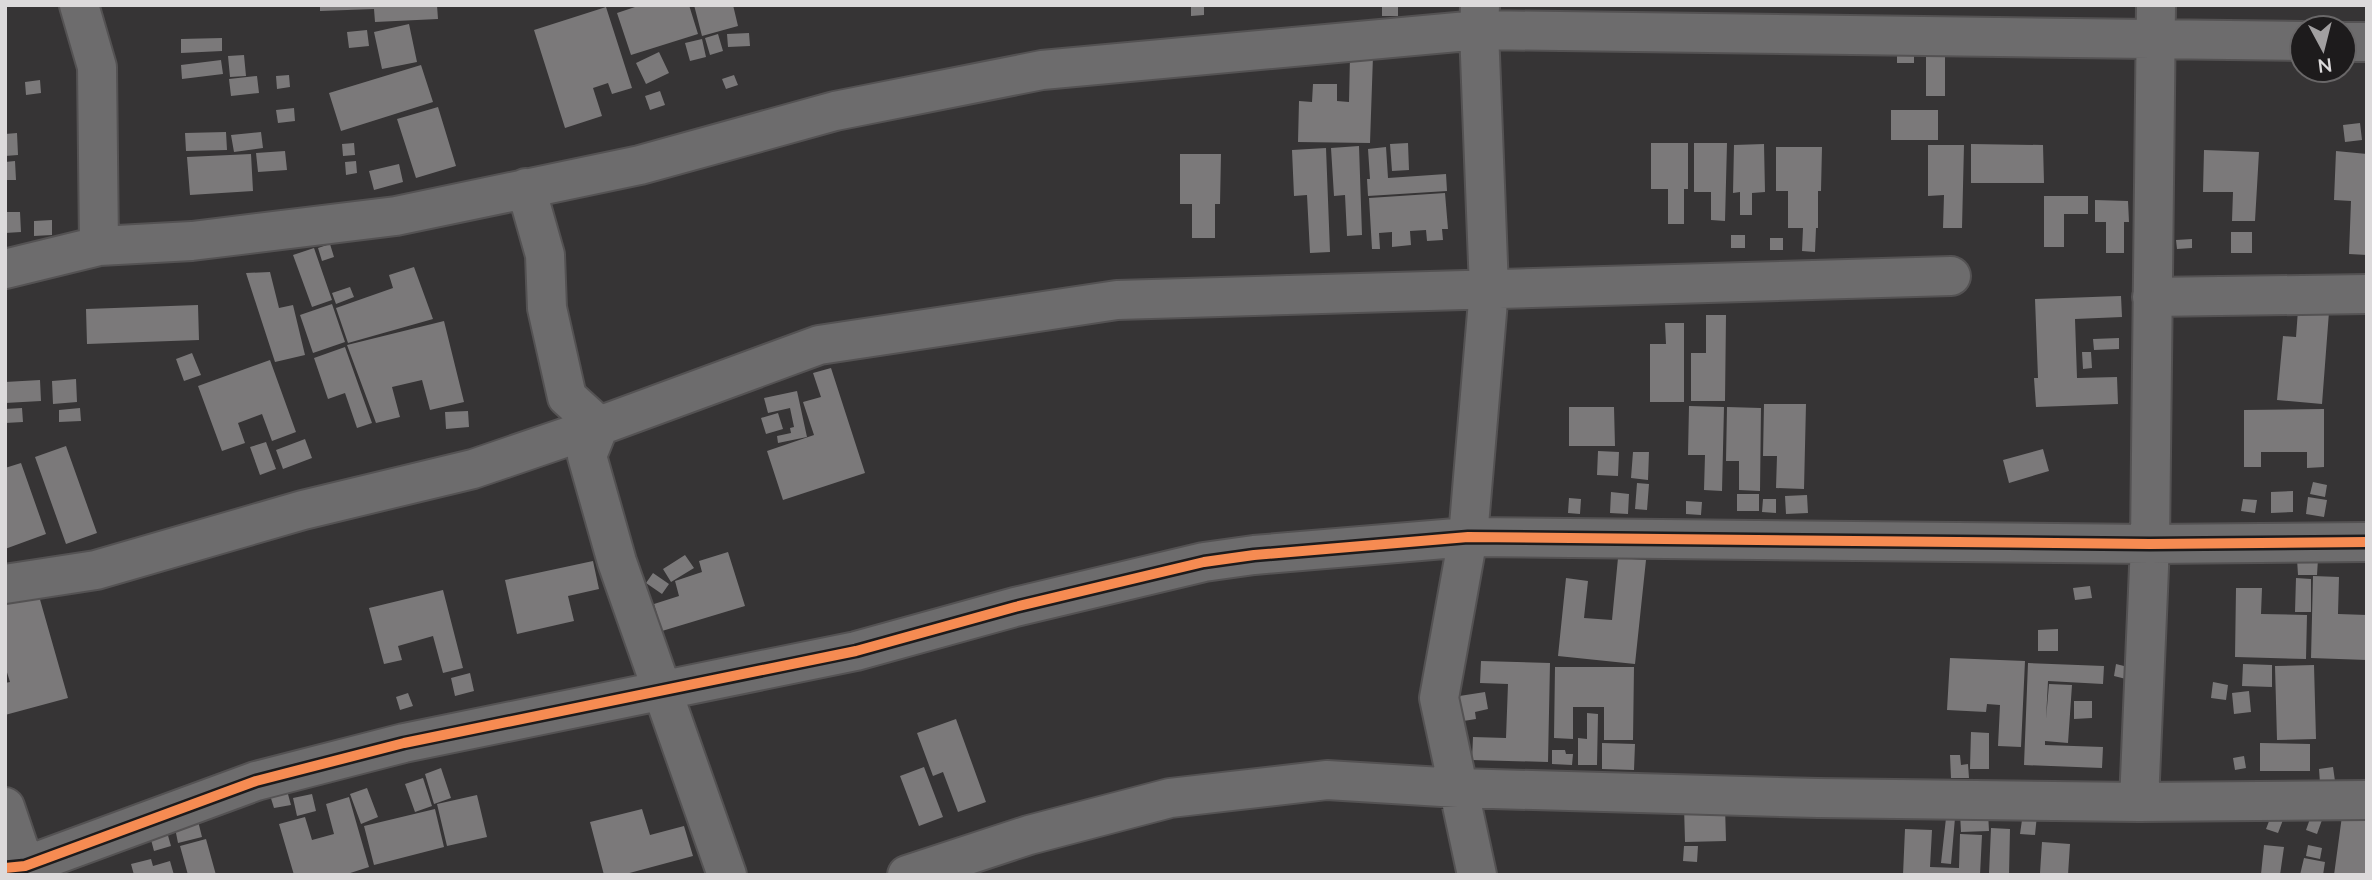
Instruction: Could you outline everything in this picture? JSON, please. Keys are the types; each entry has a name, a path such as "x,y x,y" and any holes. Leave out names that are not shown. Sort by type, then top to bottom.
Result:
{"street":[{"path":"79,5 97,67 99,246"},
{"path":"5,269 99,246 192,241 396,216 640,165 835,111 1042,70 1480,18 2155,22 2288,39"},
{"path":"1477,875 1439,698 1468,537 1489,289 1480,18"},
{"path":"2139,802 2150,544 2155,22"},
{"path":"526,188 545,254 547,308 567,397 599,426"},
{"path":"5,584 96,570 303,510 473,469 599,426 818,345 1117,300 1951,276"},
{"path":"2152,297 2367,294"},
{"path":"599,426 587,456 617,562 727,875"},
{"path":"5,807 19,870 256,781 404,743 856,651 1015,607 1203,562 1254,555 1468,537 2150,544 2367,542"},
{"path":"907,875 1029,835 1170,798 1327,780 1458,788 1818,798 2139,802 2367,800"}],"building":[{"path":"320,5 437,5 438,19 375,22 374,9 320,11"},
{"path":"641,5 689,5 698,34 631,55 617,13"},
{"path":"694,5 733,5 738,26 702,36"},
{"path":"1191,5 1204,5 1204,15 1191,16"},
{"path":"1382,5 1398,5 1398,16 1382,16"},
{"path":"606,7 632,88 612,94 608,83 593,88 602,116 565,128 534,30"},
{"path":"409,24 417,62 382,69 374,32"},
{"path":"367,30 369,46 349,48 347,32"},
{"path":"749,33 750,46 728,47 727,34"},
{"path":"718,34 723,51 710,55 705,38"},
{"path":"222,38 222,51 181,53 181,39"},
{"path":"702,39 706,57 690,61 685,43"},
{"path":"1897,44 1914,44 1914,63 1897,63"},
{"path":"659,52 669,73 646,84 636,63"},
{"path":"1926,53 1945,53 1945,96 1926,96"},
{"path":"244,55 246,76 230,77 228,56"},
{"path":"1350,56 1373,56 1370,143 1298,142 1299,101 1312,102 1313,84 1337,84 1337,101 1349,102"},
{"path":"221,60 223,74 182,79 181,65"},
{"path":"421,65 433,102 341,131 329,93"},
{"path":"289,75 290,87 277,89 276,76"},
{"path":"734,75 738,85 726,89 722,79"},
{"path":"257,76 259,93 231,96 229,79"},
{"path":"40,80 41,93 26,95 25,82"},
{"path":"660,91 665,105 650,110 645,96"},
{"path":"438,107 456,166 416,178 397,119"},
{"path":"294,108 295,121 278,123 276,110"},
{"path":"1891,110 1938,110 1938,140 1891,140"},
{"path":"2360,123 2362,140 2345,142 2343,125"},
{"path":"226,132 227,150 186,151 185,133"},
{"path":"261,132 263,148 234,152 231,135"},
{"path":"17,133 18,155 5,156 5,134"},
{"path":"354,143 355,155 343,156 342,144"},
{"path":"1408,143 1409,170 1392,171 1390,144"},
{"path":"1651,143 1688,143 1688,189 1684,189 1684,224 1668,224 1668,189 1651,189"},
{"path":"1694,143 1727,143 1725,221 1711,220 1711,192 1694,192"},
{"path":"1764,144 1765,192 1752,193 1752,215 1740,215 1740,192 1733,193 1734,145"},
{"path":"1971,144 2043,145 2044,183 1971,183"},
{"path":"1928,145 1964,145 1962,228 1943,228 1944,195 1928,196"},
{"path":"1359,146 1362,235 1347,236 1345,195 1334,196 1331,148"},
{"path":"1386,147 1388,178 1446,174 1447,191 1368,196 1368,149"},
{"path":"1776,147 1822,147 1815,252 1802,251 1803,228 1788,228 1788,191 1776,191"},
{"path":"1326,148 1330,252 1310,253 1307,195 1294,196 1292,150"},
{"path":"2204,150 2259,152 2255,221 2232,221 2233,192 2203,192"},
{"path":"285,151 287,170 258,172 256,153"},
{"path":"2336,151 2367,154 2367,255 2349,254 2351,201 2334,200"},
{"path":"251,154 253,191 190,195 187,157"},
{"path":"1180,154 1221,154 1220,204 1215,204 1215,238 1192,238 1192,204 1180,204"},
{"path":"15,161 16,180 5,180 5,162"},
{"path":"356,161 357,173 346,175 345,162"},
{"path":"399,164 403,182 374,190 369,171"},
{"path":"1445,193 1448,229 1442,229 1443,240 1427,241 1426,230 1410,231 1411,245 1392,247 1392,232 1379,233 1380,249 1372,249 1369,198"},
{"path":"2044,196 2088,196 2088,214 2064,214 2064,247 2044,247"},
{"path":"2095,200 2128,201 2129,222 2124,222 2124,253 2106,253 2106,222 2095,222"},
{"path":"5,212 20,212 21,232 5,233"},
{"path":"52,220 52,235 34,236 34,221"},
{"path":"2231,232 2252,232 2252,253 2231,253"},
{"path":"1731,235 1745,235 1745,248 1731,248"},
{"path":"1770,238 1783,238 1783,250 1770,250"},
{"path":"2192,239 2192,248 2177,249 2176,240"},
{"path":"330,244 334,257 322,261 318,248"},
{"path":"314,248 332,300 312,307 293,255"},
{"path":"414,267 433,319 348,343 336,308 393,288 389,275"},
{"path":"270,272 279,308 293,305 305,355 275,362 246,273"},
{"path":"350,287 354,297 336,304 332,293"},
{"path":"2121,296 2122,317 2075,319 2077,378 2117,377 2118,404 2036,407 2034,378 2038,378 2035,299"},
{"path":"332,304 345,342 313,353 300,315"},
{"path":"198,305 199,340 87,344 86,309"},
{"path":"2298,310 2329,312 2322,404 2277,400 2283,336 2296,337"},
{"path":"1706,315 1726,315 1725,401 1691,401 1691,353 1706,353"},
{"path":"444,321 464,402 430,410 422,380 392,387 400,417 376,423 347,345"},
{"path":"1665,323 1684,323 1684,402 1650,402 1650,344 1666,344"},
{"path":"2119,338 2119,349 2094,350 2093,339"},
{"path":"345,347 372,423 357,428 345,393 328,399 314,358"},
{"path":"2082,352 2091,352 2092,368 2083,369"},
{"path":"192,353 201,375 184,381 176,359"},
{"path":"270,360 296,432 272,441 262,414 238,423 245,443 222,451 198,386"},
{"path":"831,368 865,473 783,500 767,451 814,435 803,402 821,397 813,373"},
{"path":"76,379 77,402 53,404 52,381"},
{"path":"40,380 41,401 5,403 5,382"},
{"path":"797,391 807,437 778,443 777,436 791,433 790,428 794,427 790,408 768,413 764,398"},
{"path":"1764,404 1806,404 1804,489 1776,488 1777,456 1763,456"},
{"path":"1689,406 1724,407 1722,491 1704,490 1705,455 1688,455"},
{"path":"1569,407 1614,407 1615,446 1569,446"},
{"path":"1727,407 1761,408 1760,491 1739,490 1739,461 1726,461"},
{"path":"22,408 23,422 5,423 5,409"},
{"path":"80,408 81,421 59,422 59,410"},
{"path":"2324,409 2324,467 2307,468 2307,452 2261,452 2261,467 2244,467 2244,410"},
{"path":"468,411 469,427 446,429 445,412"},
{"path":"778,413 783,429 766,434 761,418"},
{"path":"305,439 312,458 283,469 276,450"},
{"path":"266,442 276,469 260,475 250,447"},
{"path":"66,446 97,533 66,544 35,457"},
{"path":"2043,449 2049,471 2009,483 2003,460"},
{"path":"1598,451 1619,452 1618,476 1597,475"},
{"path":"1633,452 1649,452 1648,480 1631,478"},
{"path":"21,463 46,534 5,549 5,468"},
{"path":"2313,482 2327,485 2325,497 2310,494"},
{"path":"1637,483 1649,484 1647,510 1635,509"},
{"path":"2293,491 2293,512 2271,513 2271,492"},
{"path":"1611,492 1629,494 1628,514 1610,513"},
{"path":"1737,494 1759,494 1759,511 1737,511"},
{"path":"1807,495 1808,513 1786,514 1785,496"},
{"path":"2308,497 2327,500 2324,517 2306,514"},
{"path":"1569,498 1581,499 1580,514 1568,513"},
{"path":"1763,499 1776,499 1776,513 1762,512"},
{"path":"2243,499 2257,500 2255,513 2241,511"},
{"path":"1686,501 1702,502 1701,515 1686,514"},
{"path":"728,552 745,606 662,631 654,604 679,596 675,581 702,572 699,561"},
{"path":"685,555 694,568 671,582 663,569"},
{"path":"1618,558 1646,560 1635,664 1558,656 1566,578 1588,581 1584,618 1612,620"},
{"path":"2297,559 2318,559 2317,575 2298,575"},
{"path":"593,561 599,589 568,596 574,621 517,634 505,580"},
{"path":"653,573 669,584 662,594 646,583"},
{"path":"2313,576 2339,577 2338,614 2367,615 2367,660 2311,658"},
{"path":"2296,578 2311,579 2311,612 2295,612"},
{"path":"2090,586 2092,598 2075,600 2073,588"},
{"path":"2236,588 2262,588 2261,614 2307,615 2306,659 2235,657"},
{"path":"37,589 68,698 5,715 5,683 10,682 5,666 5,598"},
{"path":"443,590 463,668 443,673 433,636 398,646 402,660 384,664 369,608"},
{"path":"2058,629 2058,651 2038,651 2038,630"},
{"path":"1950,658 2025,661 2021,747 1998,746 2000,705 1987,704 1986,712 1947,710"},
{"path":"1481,661 1550,663 1548,762 1472,760 1473,737 1506,738 1508,684 1480,683"},
{"path":"2028,663 2104,666 2103,684 2048,681 2046,719 2049,684 2072,685 2068,743 2045,741 2045,745 2103,747 2102,768 2024,765"},
{"path":"2116,664 2128,667 2126,679 2114,676"},
{"path":"2243,664 2272,665 2272,687 2242,686"},
{"path":"2314,665 2316,739 2277,740 2275,666"},
{"path":"1555,667 1634,667 1633,740 1604,740 1604,707 1573,707 1573,739 1554,738"},
{"path":"470,673 474,691 455,696 451,678"},
{"path":"2213,682 2228,685 2226,700 2211,698"},
{"path":"2249,691 2251,712 2234,714 2232,693"},
{"path":"1485,692 1488,709 1475,712 1476,719 1457,722 1453,697"},
{"path":"408,693 413,706 400,710 396,697"},
{"path":"2074,701 2092,701 2092,718 2074,719"},
{"path":"1587,713 1598,714 1597,765 1578,765 1578,738 1587,739"},
{"path":"956,719 986,802 958,812 943,772 933,776 917,733"},
{"path":"1971,732 1989,733 1989,769 1970,769"},
{"path":"1602,743 1635,744 1634,770 1602,769"},
{"path":"2260,743 2310,744 2310,771 2260,771"},
{"path":"1552,750 1565,750 1566,754 1573,754 1572,765 1552,764"},
{"path":"1950,755 1960,755 1961,765 1968,764 1969,778 1951,778"},
{"path":"2244,756 2246,768 2235,770 2233,758"},
{"path":"924,767 943,817 919,826 900,776"},
{"path":"2333,767 2335,781 2320,783 2319,769"},
{"path":"441,768 451,798 434,804 425,774"},
{"path":"423,778 432,806 415,812 405,784"},
{"path":"286,787 291,805 274,808 269,792"},
{"path":"367,788 378,817 361,824 350,794"},
{"path":"312,794 316,811 297,816 293,798"},
{"path":"477,795 487,837 447,846 437,804"},
{"path":"349,797 369,867 344,875 294,875 279,824 305,817 312,840 334,834 326,804"},
{"path":"1684,806 1725,806 1726,841 1685,842"},
{"path":"435,809 444,847 374,865 364,826"},
{"path":"642,809 650,835 684,826 693,856 622,875 604,875 590,822"},
{"path":"1988,812 1989,831 1961,832 1960,813"},
{"path":"2023,813 2037,815 2035,835 2020,834"},
{"path":"2271,816 2283,820 2278,833 2266,829"},
{"path":"2311,816 2322,820 2317,834 2306,830"},
{"path":"2342,816 2367,819 2367,875 2334,875"},
{"path":"197,817 202,837 178,843 174,823"},
{"path":"1946,818 1955,818 1951,864 1941,863"},
{"path":"1991,828 2010,829 2009,875 1989,874"},
{"path":"1905,829 1932,830 1930,867 1959,868 1960,834 1982,835 1980,875 1903,875"},
{"path":"167,832 171,846 154,851 150,836"},
{"path":"206,839 216,875 188,875 180,846"},
{"path":"2042,842 2070,844 2068,875 2040,873"},
{"path":"2264,845 2284,847 2280,875 2261,874"},
{"path":"2308,845 2322,848 2320,859 2306,856"},
{"path":"1684,846 1698,846 1697,862 1683,861"},
{"path":"2304,858 2325,862 2323,875 2300,875"},
{"path":"151,859 153,866 170,861 174,875 134,875 131,864"}],"cycle path":[{"path":"5,868 25,866 256,781 404,743 856,651 1015,607 1204,562 1254,555 1468,537 2150,544 2367,542"}]}
